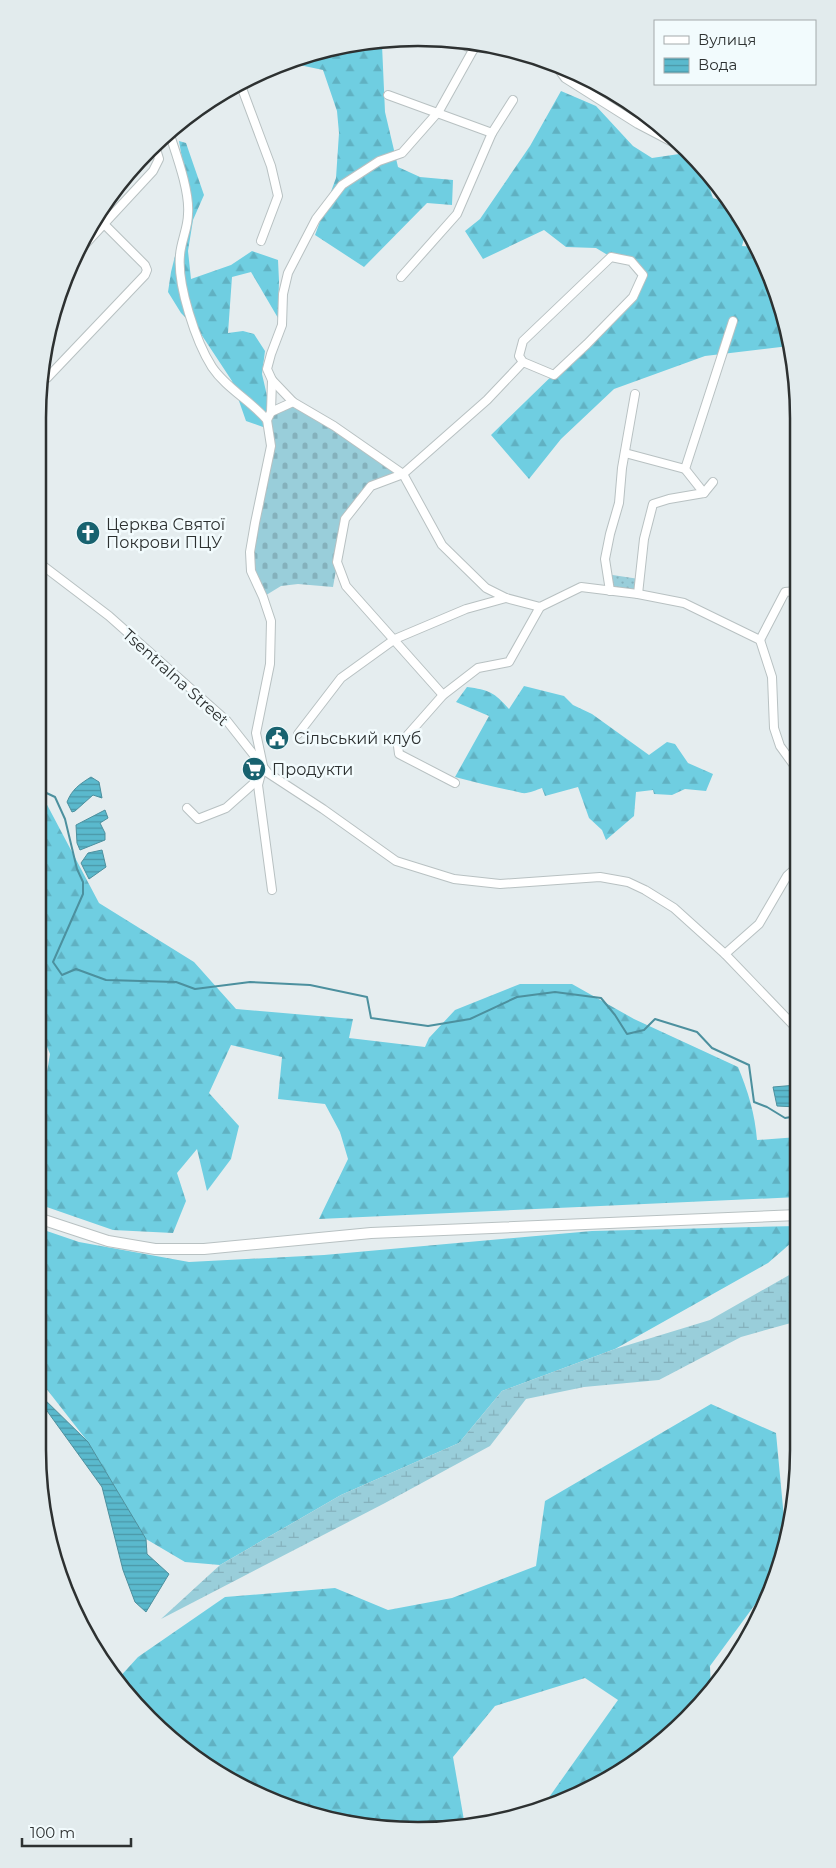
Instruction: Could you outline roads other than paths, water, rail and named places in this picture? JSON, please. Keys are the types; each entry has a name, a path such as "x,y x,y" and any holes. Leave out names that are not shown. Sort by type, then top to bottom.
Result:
{"main road":[{"path":"46,1221 108,1241 156,1249 204,1249 371,1233 790,1215"}],"street":[{"path":"473,50 436,114 402,153 379,160 342,184 316,219 285,283 282,325 267,369 272,380 293,402 334,426 403,474 442,545 486,588 506,598 540,607"},
{"path":"564,77 659,135"},
{"path":"243,90 271,166 278,196 261,241"},
{"path":"388,95 492,133"},
{"path":"401,277 457,214 492,133 513,100"},
{"path":"172,140 180,163 188,214 179,257 185,300 201,344 213,368 267,420 272,446 250,552 251,571 264,597 271,621 270,664 256,733 263,766 258,785 272,890"},
{"path":"94,235 153,171 159,159 157,153"},
{"path":"48,378 119,304 145,275 147,270 145,265 105,225"},
{"path":"611,257 631,261 643,275 633,297 554,375 523,362 519,356 523,341 611,257"},
{"path":"685,469 733,321"},
{"path":"443,695 395,638 346,586 337,562 345,519 371,486 403,474 488,400 523,362"},
{"path":"267,420 271,412 272,380"},
{"path":"610,591 605,560 619,503 634,394"},
{"path":"271,412 293,402"},
{"path":"625,453 685,469 704,493"},
{"path":"638,594 644,539 653,504 669,499 704,493 713,482"},
{"name":"Tsentralna Street","path":"46,568 109,616 227,721 268,773 396,861 454,878 500,884 600,877 628,882 674,908 725,954 790,1022"},
{"path":"456,783 399,754 398,746 443,695 478,668 509,662 540,607 581,587 638,594 684,603 760,640"},
{"path":"790,592 785,592 760,640 772,677 774,728 780,746 790,760"},
{"path":"298,734 341,678 395,638 466,609 506,598"},
{"path":"187,808 198,818 226,808 253,784 263,766"},
{"path":"725,954 759,924 790,873"}],"water":[{"path":"91,777 99,782 102,798 93,795 72,812 67,802 69,797 77,787"},
{"path":"105,810 108,818 100,823 105,833 105,840 80,850 77,843 76,825"},
{"path":"102,850 106,867 89,879 81,863 88,853"},
{"path":"790,1086 790,1107 777,1106 773,1087"},
{"path":"46,1401 88,1442 146,1539 147,1554 169,1574 146,1612 135,1602 123,1570 102,1487 46,1410"}],"waterway":[{"path":"46,793 55,797 65,819 77,869 83,882 83,894 53,962 62,975 76,969 106,980 176,982 195,989 250,982 310,985 367,997 371,1018 428,1026 470,1019 517,997 555,992 601,998 627,1034 644,1030 655,1019 697,1032 712,1048 749,1065 754,1102 767,1107 785,1118 790,1117"}],"place":[{"name":"Церква Святої Покрови ПЦУ","path":"88,533"},
{"name":"Сільський клуб","path":"277,738"},
{"name":"Продукти","path":"254,769"}]}
